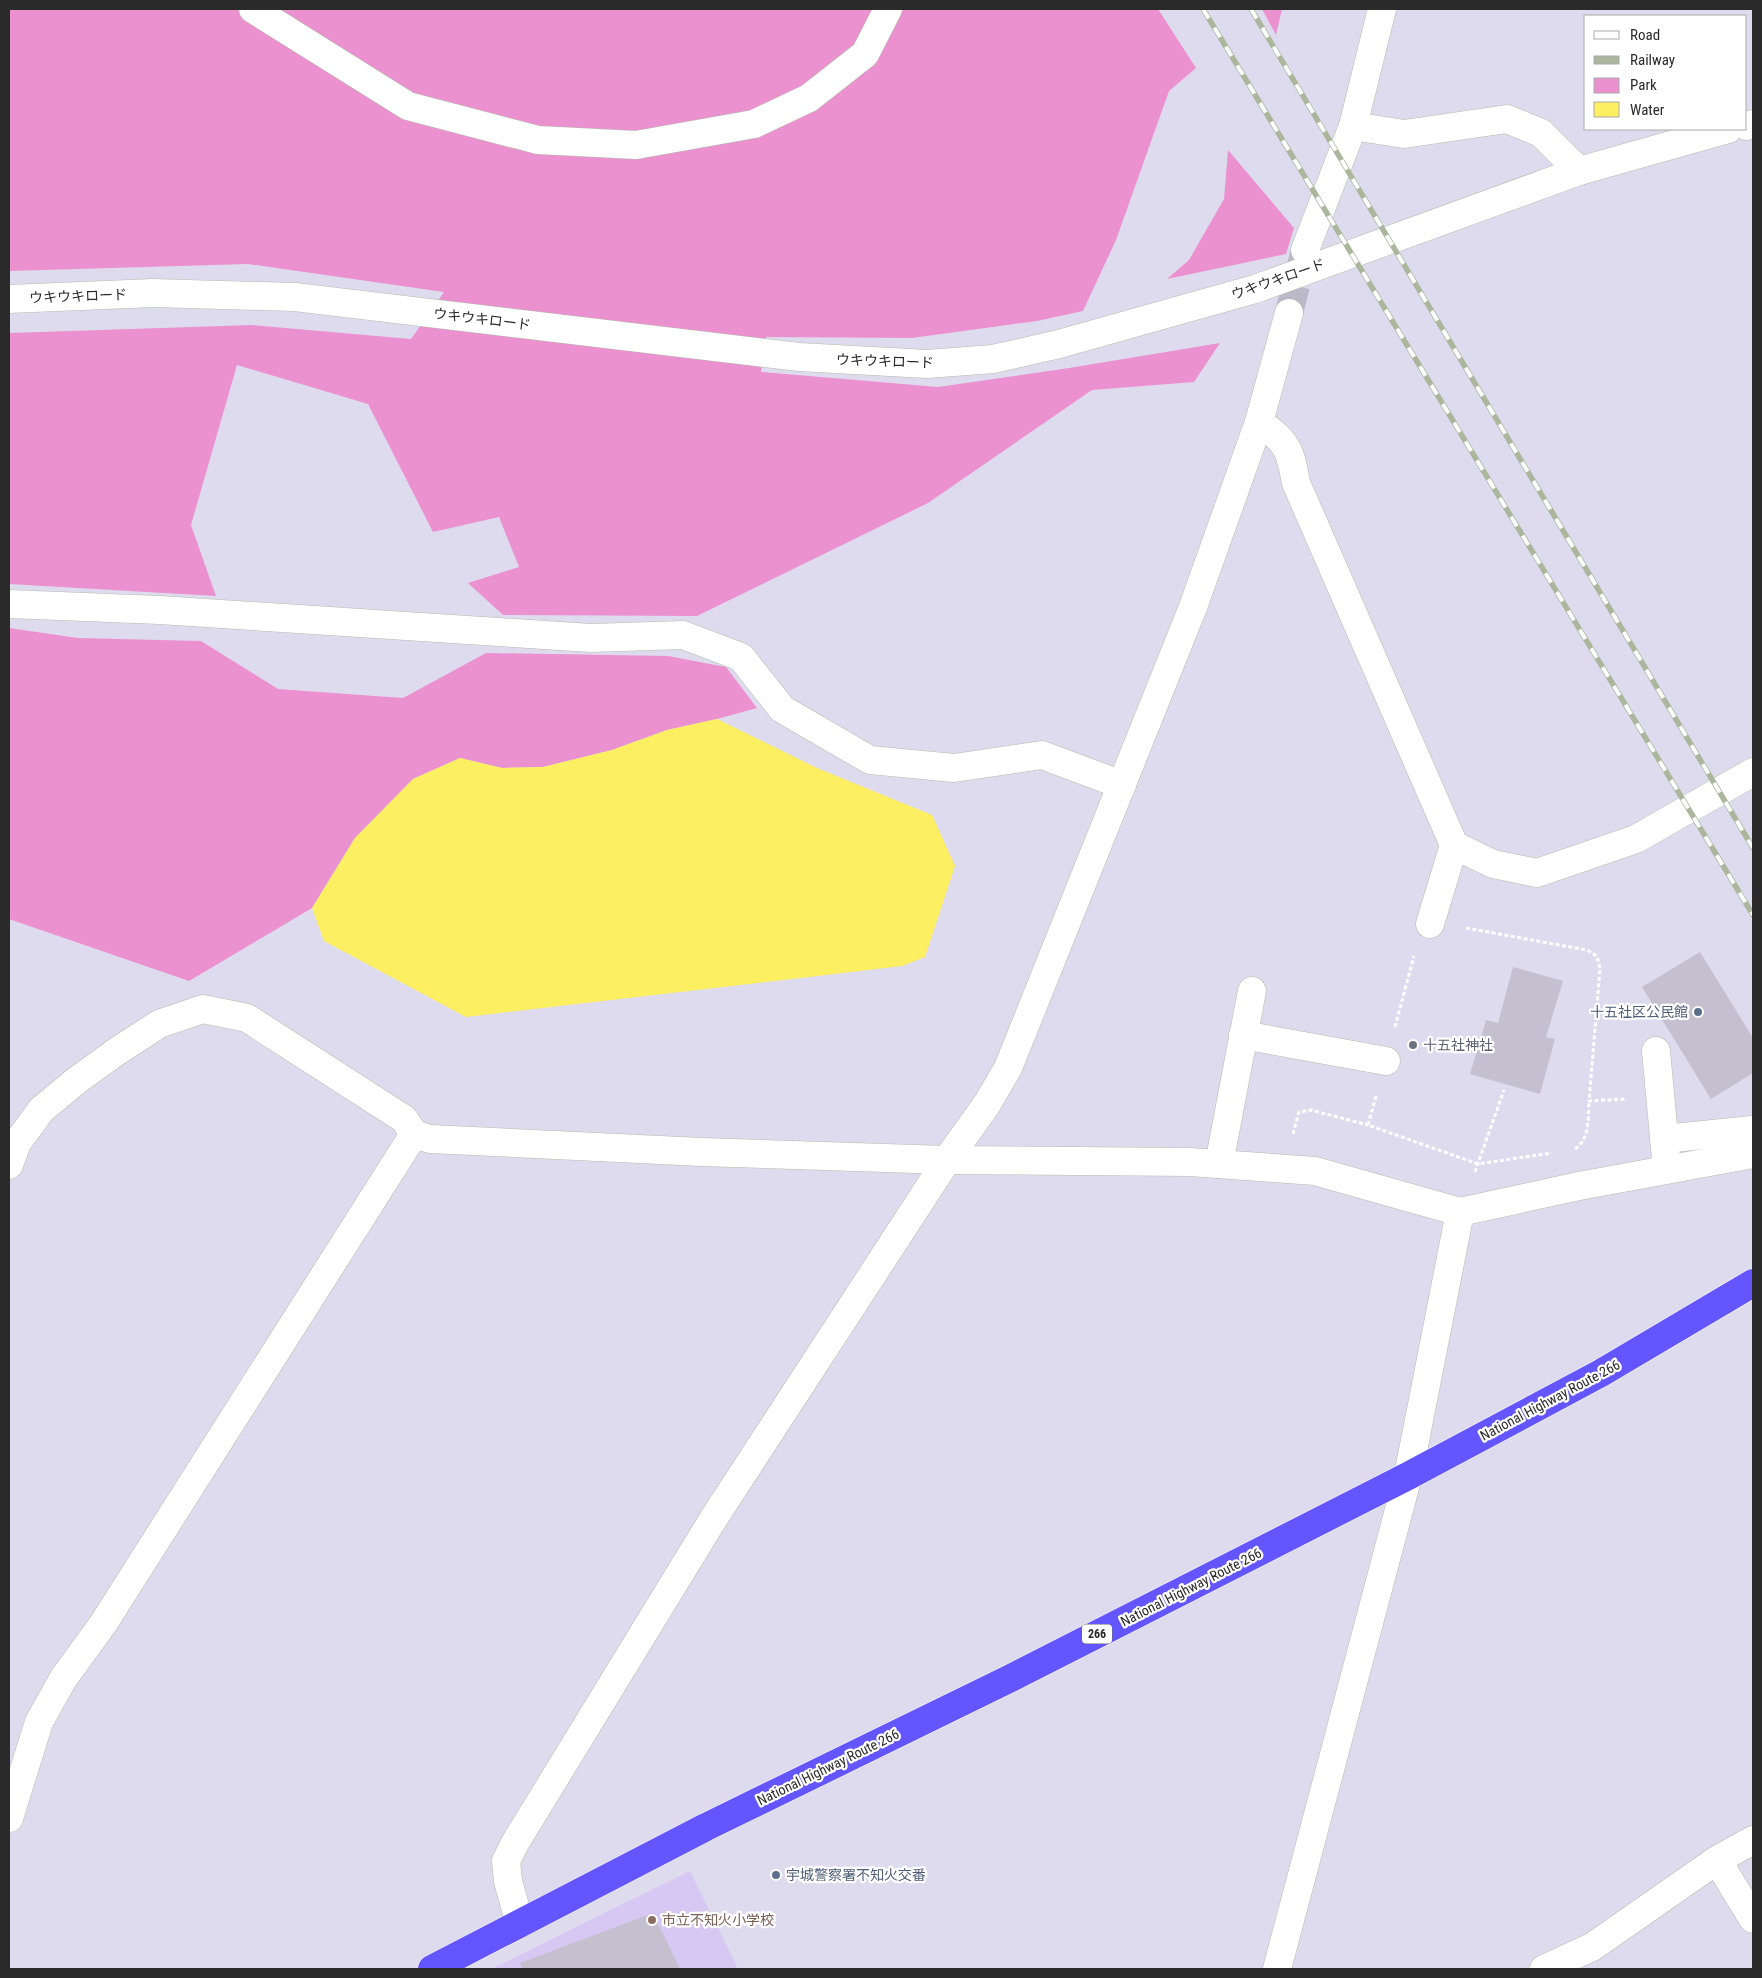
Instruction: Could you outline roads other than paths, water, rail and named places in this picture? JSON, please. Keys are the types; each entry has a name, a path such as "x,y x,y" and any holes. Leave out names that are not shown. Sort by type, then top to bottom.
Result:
{"highway":[{"name":"National Highway Route 266","path":"432,1969 706,1827 1011,1678 1408,1476 1601,1373 1753,1283"}],"street":[{"path":"253,9 408,106 538,140 636,145 754,124 809,98 864,54 888,9"},
{"path":"1305,250 1353,126 1382,9"},
{"path":"1353,126 1404,134 1506,120 1541,133 1579,170"},
{"name":"ウキウキロード","path":"9,299 153,293 295,297 799,357 928,364 993,359 1059,344 1255,289 1579,170 1724,130"},
{"path":"520,1924 508,1881 506,1861 514,1843 712,1521 947,1160 987,1104 1008,1068 1193,607 1259,422 1289,313"},
{"path":"1259,422 1280,437 1291,456 1296,483 1454,844 1493,864 1537,873 1636,839 1753,772"},
{"path":"9,604 160,610 591,638 683,635 741,657 782,709 870,760 954,768 1042,755 1122,785"},
{"path":"1430,924 1454,844"},
{"path":"1219,1164 1252,991"},
{"path":"9,1165 17,1144 41,1110 76,1081 159,1024 203,1009 247,1018 404,1119 414,1134 430,1139 702,1152 947,1160 1190,1162 1219,1164 1315,1171 1460,1212 1579,1186 1753,1154"},
{"path":"1243,1035 1386,1060"},
{"path":"1656,1052 1667,1169"},
{"path":"1664,1139 1752,1130 1753,1142"},
{"path":"9,1818 39,1722 63,1679 103,1624 414,1134"},
{"path":"1277,1969 1408,1476 1460,1212"},
{"path":"1544,1969 1592,1947 1717,1860 1753,1840"},
{"path":"1717,1860 1753,1918"}],"water":[{"path":"717,719 817,768 932,815 955,866 925,957 902,966 466,1017 324,941 312,908 355,838 413,779 460,758 502,768 543,767 612,750 667,730"}],"tunnel":[{"path":"1289,313 1304,254"}],"railway":[{"path":"1203,9 1753,915"},
{"path":"1251,9 1753,848"}],"place":[{"name":"十五社区公民館","path":"1698,1012"},
{"name":"十五社神社","path":"1413,1045"},
{"name":"宇城警察署不知火交番","path":"776,1875"},
{"name":"市立不知火小学校","path":"652,1920"}]}
